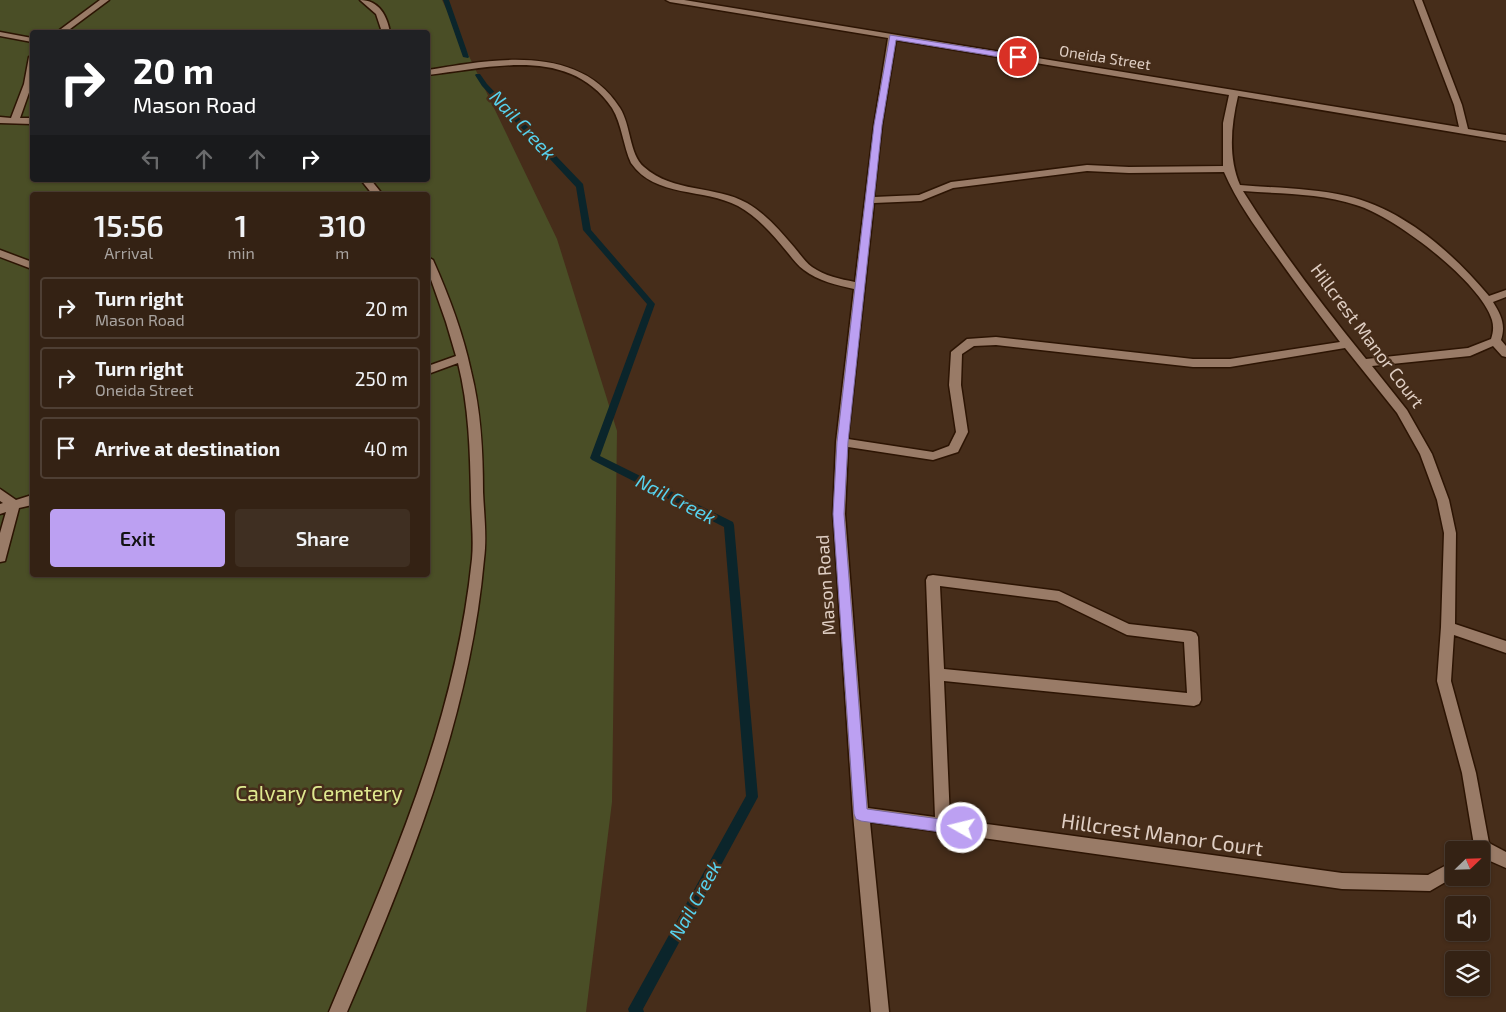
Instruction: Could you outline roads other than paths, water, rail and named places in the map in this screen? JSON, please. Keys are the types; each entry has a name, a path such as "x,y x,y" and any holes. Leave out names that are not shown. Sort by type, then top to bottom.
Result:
{"street":[{"path":"64,30 105,0"},
{"path":"364,0 380,13 385,30"},
{"name":"Oneida Street","path":"674,0 1506,138"},
{"path":"1418,0 1458,105 1464,131"},
{"path":"0,34 30,40"},
{"name":"Mason Road","path":"880,1012 861,814 839,514 842,442 878,125 892,37"},
{"path":"430,73 476,65 518,62 554,66 583,76 604,91 618,109 637,166 652,179 674,187 735,202 764,220 807,268 832,280 860,287"},
{"path":"14,120 28,84 30,72"},
{"name":"Hillcrest Manor Court","path":"1234,93 1227,123 1228,169 1236,188 1262,230 1316,304 1401,410 1426,454 1443,500 1450,534 1448,628 1444,680 1469,773 1479,841"},
{"path":"0,120 30,121"},
{"path":"870,200 921,198 951,185 1086,168 1129,170 1228,169"},
{"path":"368,182 376,192"},
{"path":"1236,188 1318,193 1364,204 1394,219 1444,255 1477,289 1496,317 1499,333 1495,342 1470,352 1365,363"},
{"path":"0,253 30,265"},
{"path":"338,1012 378,919 418,815 447,724 466,641 478,558 477,438 469,386 438,284 430,265"},
{"path":"1486,301 1506,293"},
{"path":"842,442 933,456 954,450 962,432 955,385 957,352 970,342 996,340 1193,363 1230,363 1349,344"},
{"path":"1495,342 1506,353"},
{"path":"430,369 461,358"},
{"path":"0,494 14,505"},
{"path":"0,509 30,501"},
{"path":"0,557 14,505"},
{"path":"937,674 1194,700 1192,637 1127,629 1059,596 933,580 943,826"},
{"path":"1448,628 1506,647"},
{"name":"Hillcrest Manor Court","path":"861,814 1342,881 1430,883 1445,874"},
{"path":"1490,853 1506,860"}],"waterway":[{"name":"Nail Creek","path":"446,0 466,57"},
{"name":"Nail Creek","path":"478,75 484,85 580,186 587,230 651,304 595,458 729,525 752,797 635,1009 637,1012"}],"park label":[{"name":"Calvary Cemetery","path":"319,794"}]}
